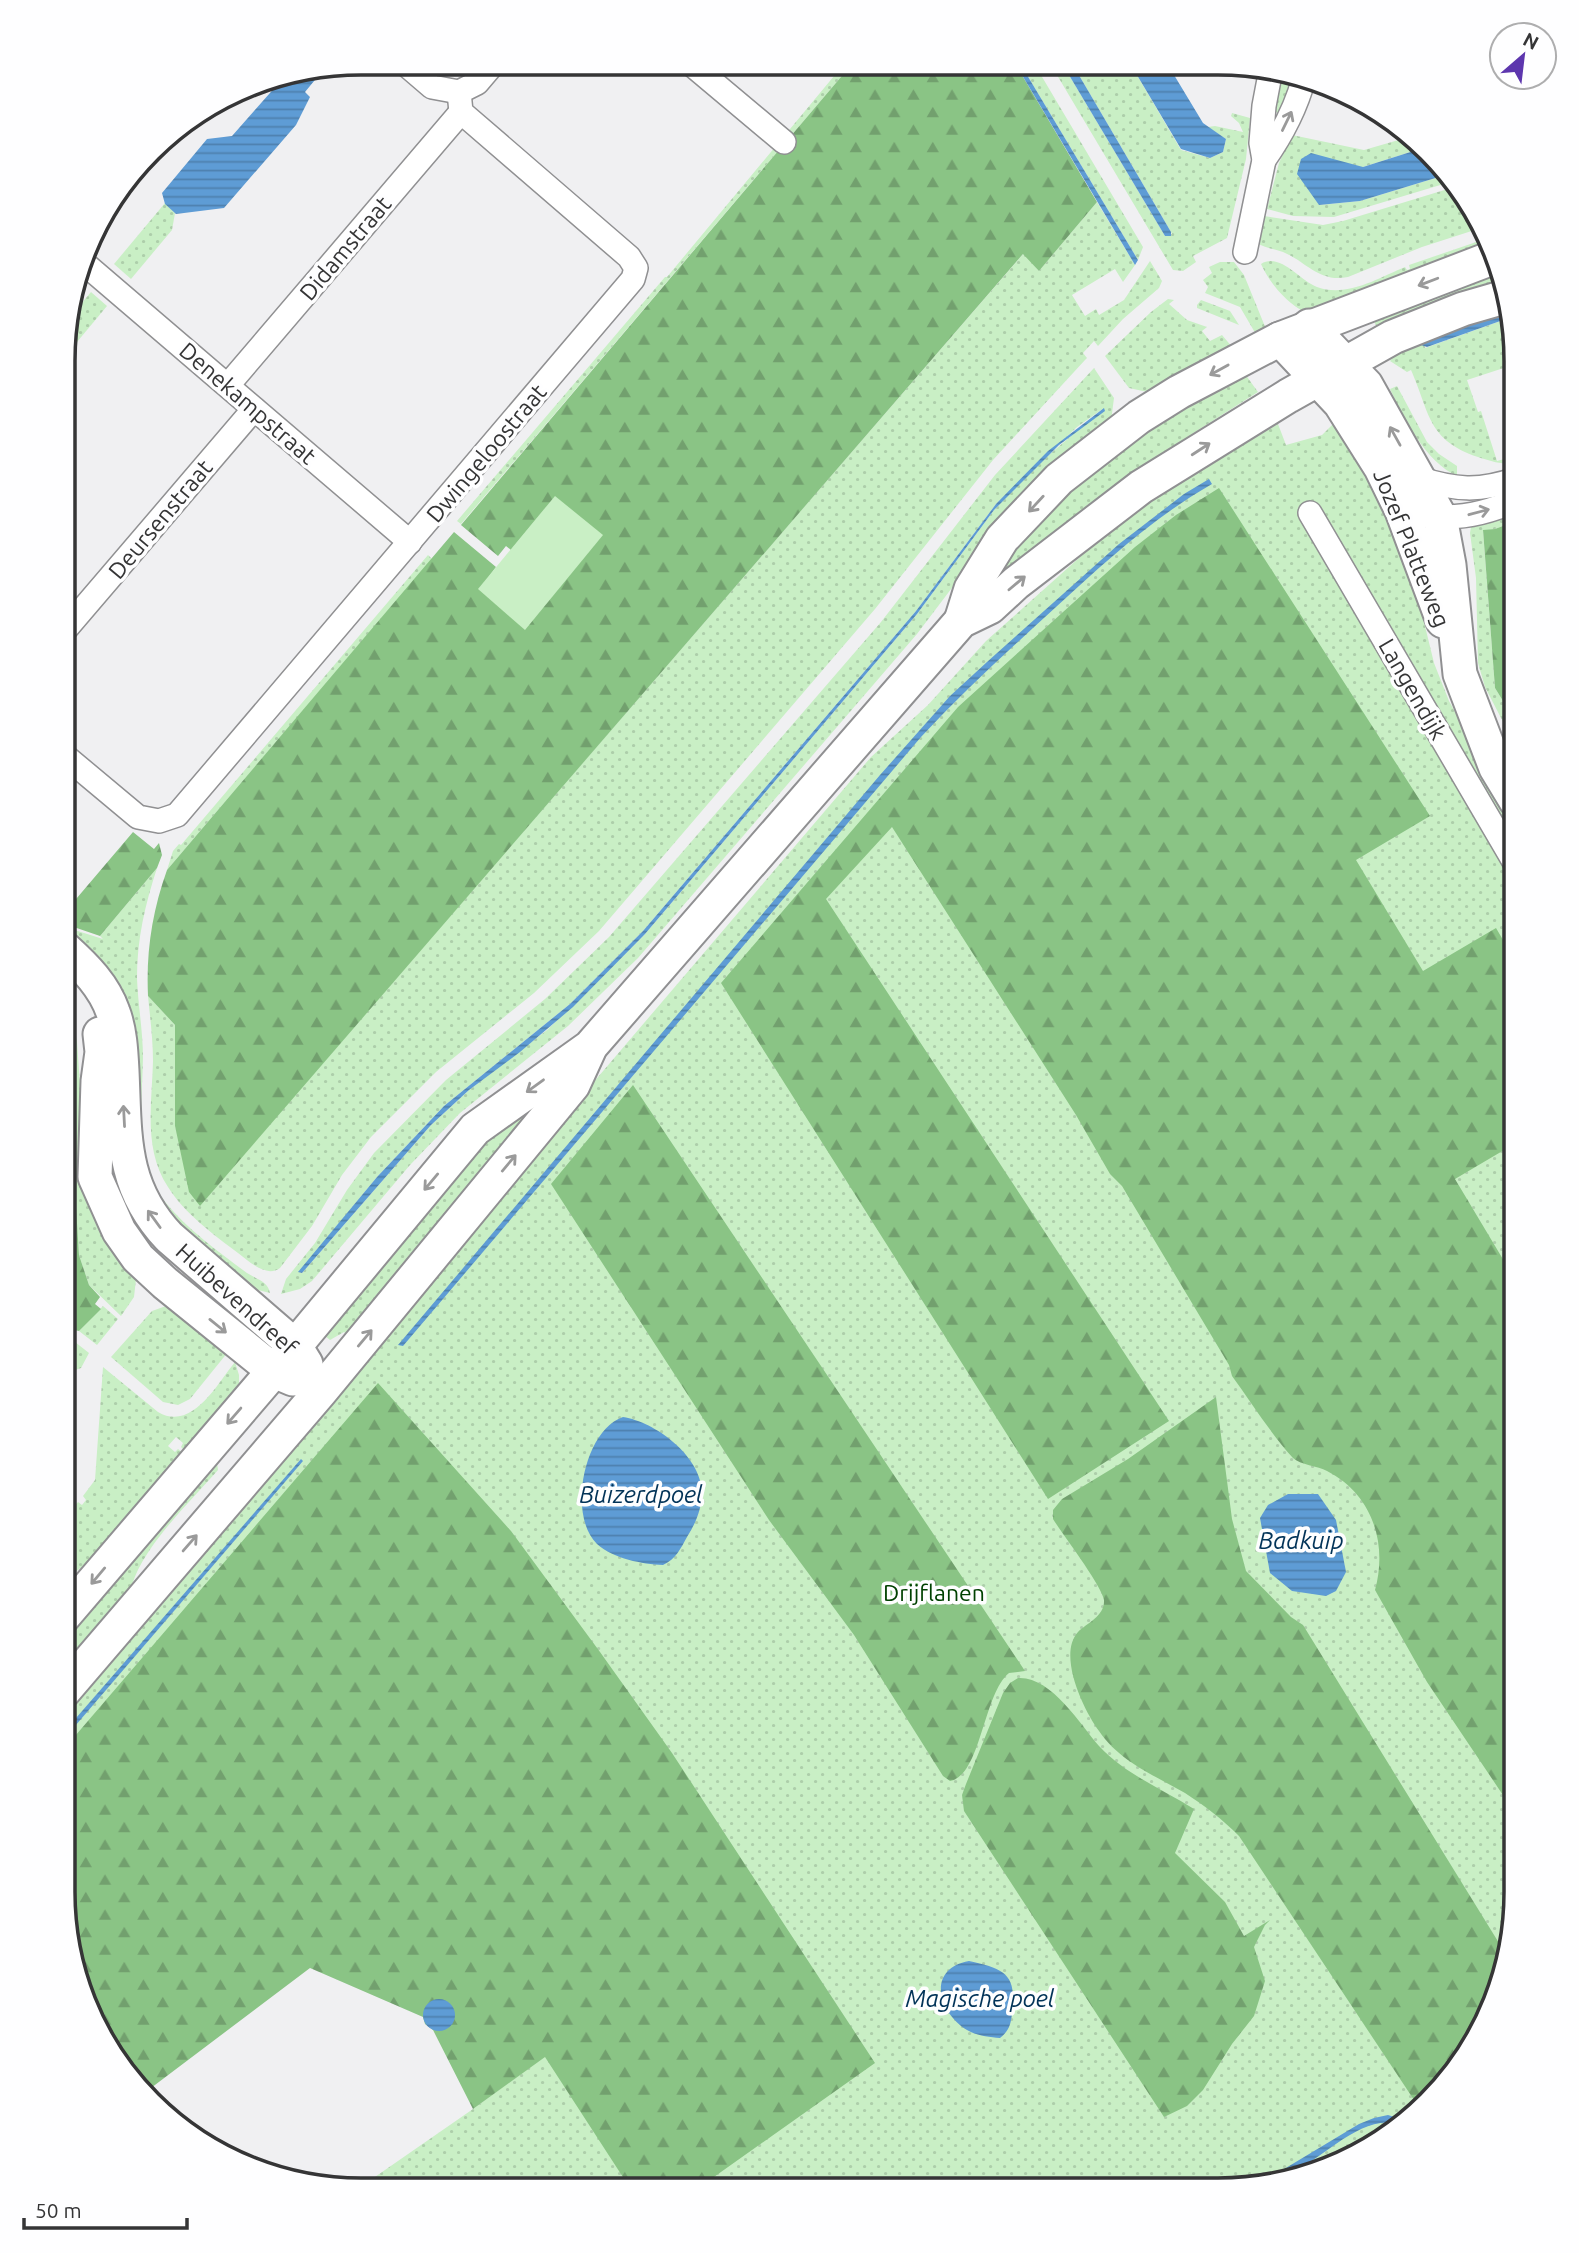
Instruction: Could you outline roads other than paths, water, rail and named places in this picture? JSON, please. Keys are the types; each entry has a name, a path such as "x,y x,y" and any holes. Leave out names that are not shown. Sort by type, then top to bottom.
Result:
{"main road":[{"path":"961,621 971,589 1002,539 1059,479 1112,437 1169,398 1294,333 1485,260"},
{"path":"75,1604 285,1358 475,1129 590,1047 961,621 990,607 1047,559 1141,487 1209,443 1393,337 1463,309 1497,299"},
{"name":"Jozef Platteweg","path":"1294,333 1331,372 1366,386 1440,517 1450,565 1458,663"},
{"name":"Jozef Platteweg","path":"1331,372 1340,403 1381,468 1402,511 1482,735 1504,781"},
{"name":"Huibevendreef","path":"75,959 103,990 114,1014 121,1053 126,1149 134,1183 152,1219 285,1358 321,1391"},
{"name":"Huibevendreef","path":"75,984 89,1000 98,1022 102,1052 98,1081 96,1177 119,1231 138,1258 165,1283 285,1358"},
{"path":"75,1678 321,1391 573,1085 590,1047"},
{"path":"206,1449 216,1451 230,1461 242,1483"}],"street":[{"name":"Dwingeloostraat","path":"75,764 138,817 159,821 177,815 633,279 636,268 629,257 466,96 432,87 418,75"},
{"name":"Didamstraat","path":"228,385 484,75"},
{"path":"704,75 784,142"},
{"path":"1245,252 1264,160 1261,143 1269,80"},
{"path":"1264,160 1276,143 1301,87"},
{"name":"Denekampstraat","path":"90,268 410,542"},
{"name":"Deursenstraat","path":"75,618 254,409"},
{"path":"1418,478 1445,487 1462,489 1504,483"},
{"path":"1402,511 1440,517 1462,516 1504,504"},
{"name":"Langendijk","path":"1310,513 1504,844"}],"water":[{"path":"1022,75 1027,75 1138,260 1135,265"},
{"path":"1069,75 1079,75 1171,232 1171,236 1165,236"},
{"path":"1137,75 1174,75 1203,123 1226,139 1223,152 1210,158 1181,149"},
{"path":"315,79 305,92 310,97 296,125 224,208 176,214 165,204 162,193 207,139 232,136 274,89"},
{"path":"1412,152 1437,178 1360,201 1319,205 1297,174 1301,159 1311,153 1363,167"},
{"path":"1499,314 1501,321 1427,347 1421,345 1424,341"},
{"path":"1104,408 1105,411 1059,445 994,510 917,614 645,934 573,1007 520,1052 469,1090 431,1125 302,1273 298,1272 377,1177 444,1106 570,1004 643,931 916,611 996,504 1048,451"},
{"path":"1209,479 1212,484 1170,511 1093,573 987,670 921,737 403,1346 398,1345 880,775 950,696 1119,544 1184,494"},
{"name":"Buizerdpoel","path":"623,1417 649,1426 674,1442 685,1453 699,1478 702,1497 696,1521 678,1553 663,1565 628,1560 604,1549 588,1531 583,1514 584,1474 590,1455 598,1438 609,1425"},
{"path":"301,1459 303,1461 75,1726 75,1719"},
{"name":"Badkuip","path":"1288,1494 1318,1494 1336,1520 1346,1572 1336,1591 1326,1596 1292,1591 1270,1573 1260,1518 1268,1505"},
{"name":"Magische poel","path":"969,1961 1000,1971 1010,1982 1013,2000 1011,2021 1000,2038 967,2030 949,2013 944,2002 941,1992 946,1973"},
{"path":"439,1999 450,2004 455,2015 450,2026 439,2031 428,2026 423,2015 428,2004"},
{"path":"1388,2115 1394,2117 1386,2123 1358,2131 1308,2164 1282,2170 1359,2124"}],"park label":[{"name":"Drijflanen","path":"934,1592"}]}
